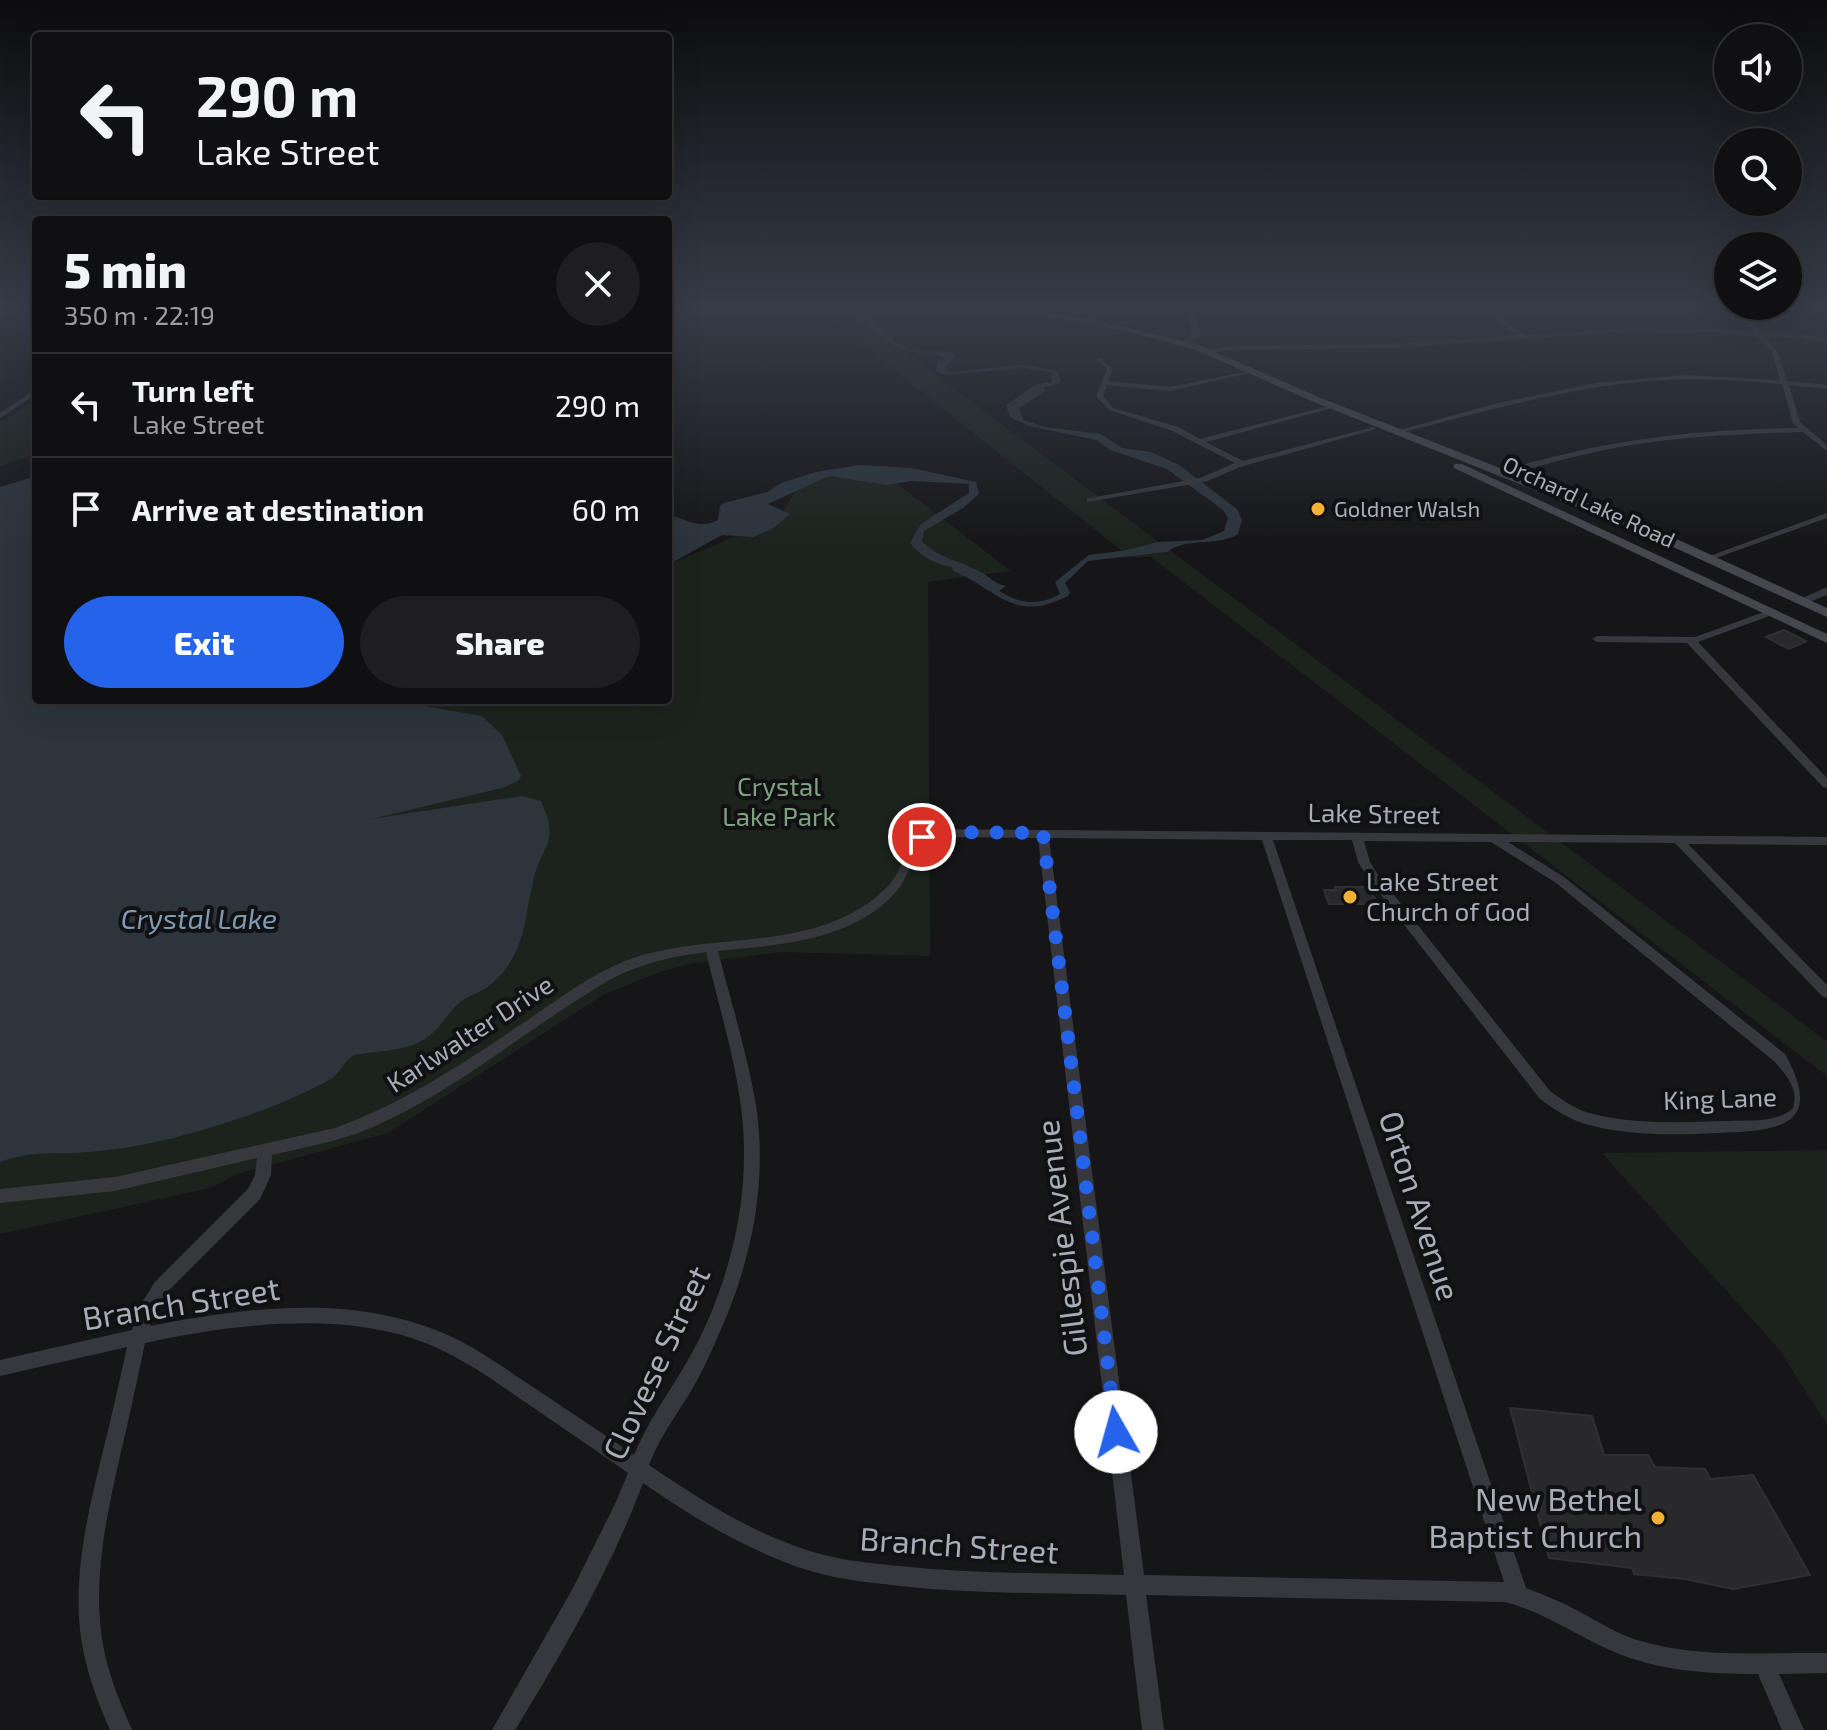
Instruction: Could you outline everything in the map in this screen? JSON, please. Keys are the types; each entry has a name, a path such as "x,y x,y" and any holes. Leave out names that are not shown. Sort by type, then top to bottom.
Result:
{"main road":[{"name":"Orchard Lake Road","path":"1287,387 1506,473 1708,558 1827,613"},
{"name":"Orchard Lake Road","path":"1333,407 1373,429 1611,536 1827,639"},
{"path":"1448,461 1467,457"},
{"path":"1611,536 1604,529 1631,529 1693,556 1708,558"},
{"path":"1639,549 1765,603 1792,606 1802,601"}],"street":[{"path":"1103,387 1099,396 1107,407 1166,425 1243,464"},
{"path":"1145,387 1180,387"},
{"path":"1400,431 1531,397 1594,387"},
{"path":"1788,387 1794,417 1803,430 1826,447"},
{"path":"0,416 32,394"},
{"path":"1200,441 1333,407"},
{"path":"1090,500 1202,480 1243,464 1373,429"},
{"path":"1506,473 1584,450 1647,438 1722,431 1803,430"},
{"path":"1708,558 1827,515"},
{"path":"1802,601 1827,591"},
{"path":"1597,639 1690,640 1772,612"},
{"path":"1690,640 1827,785"},
{"name":"Lake Street","path":"922,837 937,832 1827,841"},
{"name":"Gillespie Avenue","path":"1043,833 1153,1730"},
{"name":"Orton Avenue","path":"1266,835 1518,1594"},
{"name":"King Lane","path":"1357,836 1364,862 1374,878 1545,1095 1564,1111 1584,1120 1616,1125 1760,1126 1781,1124 1797,1115 1802,1104 1799,1084 1780,1058 1560,880 1492,837"},
{"name":"Karlwalter Drive","path":"0,1196 115,1184 336,1134 382,1117 614,972 659,955 793,938 850,920 892,889 904,871 914,846 922,837"},
{"path":"1677,839 1827,993"},
{"name":"Clovese Street","path":"503,1730 575,1604 623,1510 652,1436 686,1382 713,1328 739,1252 749,1200 752,1144 749,1107 711,948"},
{"path":"121,1730 95,1664 88,1616 87,1575 94,1528 138,1338 145,1313 161,1287 254,1194 263,1175 265,1150"},
{"name":"Branch Street","path":"0,1368 226,1321 292,1316 356,1318 406,1328 444,1341 480,1361 742,1534 800,1558 852,1571 945,1581 1518,1594 1637,1650 1691,1660 1827,1663"},
{"path":"1763,1662 1793,1730"}],"green space":[{"path":"915,387 951,387 1772,1000 1827,1042 1827,1076 1151,557 1130,557"},
{"path":"32,402 32,455 0,466 0,423"},
{"name":"Crystal Lake Park","path":"875,467 1011,571 928,582 930,956 782,952 689,964 657,973 603,995 388,1133 237,1174 210,1188 0,1234 0,1152 350,828 366,704 672,704 672,561 779,518 802,480"},
{"path":"1827,1150 1827,1424 1778,1348 1602,1153"}],"water":[{"path":"1032,387 1048,387 1019,408 1023,420 1045,427 1101,434 1122,448 1151,452 1179,465 1237,509 1242,520 1238,534 1221,540 1174,547 1167,552 1088,561 1065,583 1070,592 1068,596 1049,604 1019,605 953,571 952,567 929,559 910,543 921,524 969,493 969,484 912,481 886,485 829,476 768,504 790,514 772,529 753,537 722,535 672,563 672,516 692,523 711,523 718,520 720,506 724,503 767,492 781,483 816,472 859,465 912,468 976,482 979,494 963,508 924,531 922,541 941,555 1006,586 999,591 1021,601 1043,601 1060,594 1055,582 1089,555 1158,542 1202,540 1224,531 1228,518 1223,510 1167,469 1110,450 1096,440 1029,426 1010,417 1006,405"},
{"name":"Crystal Lake","path":"32,477 32,704 413,704 482,716 502,735 521,776 518,781 502,788 371,819 522,796 541,801 549,826 548,842 533,881 517,950 502,974 483,990 459,1003 435,1031 418,1043 354,1055 333,1077 311,1090 242,1118 194,1133 124,1148 30,1155 0,1162 0,487"}],"building":[{"path":"1784,630 1806,641 1789,649 1766,637"},
{"name":"Lake Street Church of God","path":"1335,887 1367,887 1379,904 1329,904 1324,890 1336,890"},
{"name":"New Bethel Baptist Church","path":"1510,1408 1592,1416 1604,1455 1648,1455 1655,1467 1705,1469 1710,1479 1753,1475 1810,1575 1733,1589 1685,1579 1634,1574 1632,1568 1549,1558"}],"place":[{"name":"Goldner Walsh","path":"1318,509"},
{"name":"Lake Street Church of God","path":"1350,897"},
{"name":"New Bethel Baptist Church","path":"1658,1518"}],"route":[{"path":"922,837 937,832 1043,833 1116,1432"}]}
